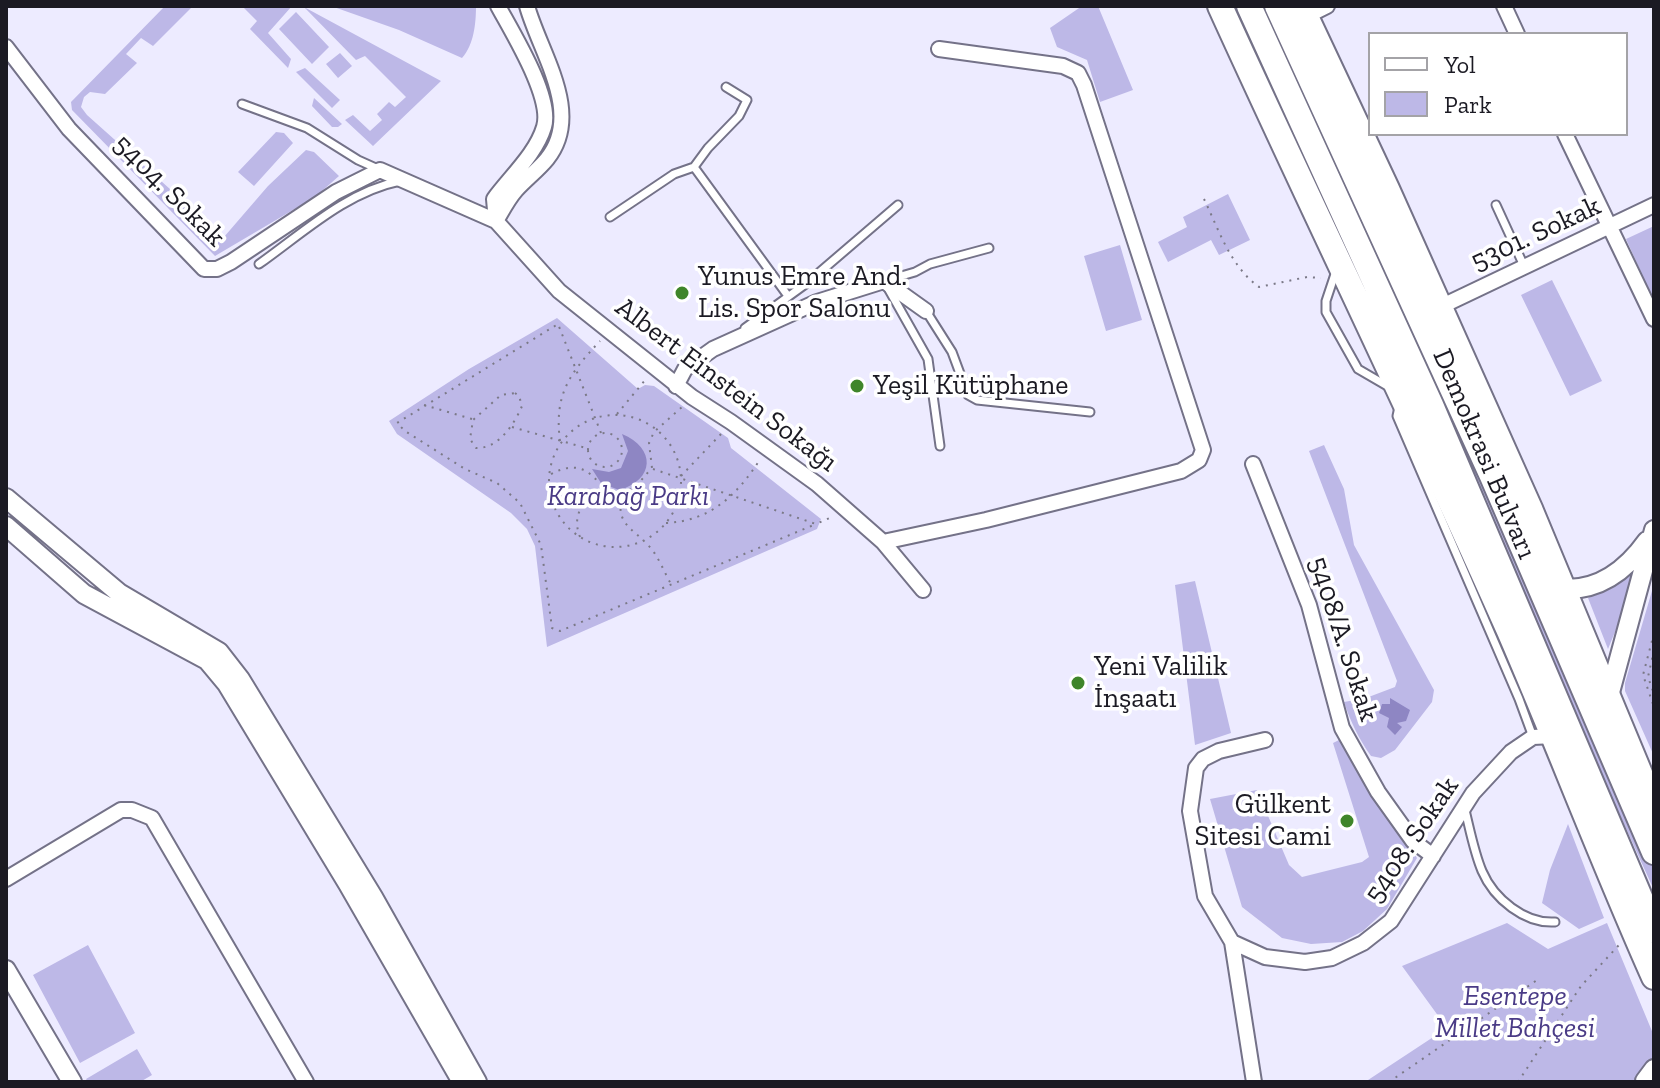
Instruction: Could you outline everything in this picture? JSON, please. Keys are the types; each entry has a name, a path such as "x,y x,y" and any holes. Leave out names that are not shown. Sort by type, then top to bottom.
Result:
{"highway":[{"path":"1220,6 1336,270 1402,395 1543,736 1654,977"},
{"name":"Demokrasi Bulvarı","path":"1249,6 1431,405 1654,930"},
{"name":"Demokrasi Bulvarı","path":"1277,6 1505,504 1654,852"},
{"path":"1315,8 1368,135"},
{"path":"1369,136 1440,307 1565,589 1654,807"}],"street":[{"path":"496,221 494,199 536,145 545,124 541,96 525,55 498,6"},
{"path":"496,221 514,192 548,158 559,138 563,122 555,80 527,6"},
{"path":"1504,6 1516,32"},
{"name":"5404. Sokak","path":"6,47 69,129 204,269 217,269 231,262 336,192 380,170"},
{"path":"883,542 986,520 1181,471 1199,460 1203,450 1078,73 1063,66 939,49"},
{"path":"1566,136 1654,319"},
{"path":"380,170 496,221"},
{"name":"5301. Sokak","path":"1440,307 1654,205"},
{"name":"Albert Einstein Sokağı","path":"496,221 559,291 676,386 817,484 883,542 923,590"},
{"path":"676,386 685,369 713,349 817,302 884,281 926,311"},
{"name":"5408/A. Sokak","path":"1253,464 1309,605 1342,728 1378,792 1413,841 1433,856"},
{"path":"6,498 119,593 219,652 248,691 365,884 477,1082"},
{"path":"6,526 84,594 207,660 214,668 227,684 348,884 462,1082"},
{"path":"1565,589 1581,590 1600,583 1634,559 1653,533"},
{"path":"1609,696 1653,533"},
{"name":"5408. Sokak","path":"1232,942 1265,957 1305,962 1332,958 1363,943 1391,921 1473,793 1511,752 1543,736"},
{"path":"1254,1082 1232,942 1205,896 1190,811 1196,768 1203,759 1219,751 1265,740"},
{"path":"6,879 121,810 132,810 152,818 306,1082"},
{"path":"6,970 72,1082"}],"lane":[{"path":"610,217 674,174 694,167 739,116 747,100 726,87"},
{"path":"242,104 307,128 380,170"},
{"path":"694,167 788,296"},
{"path":"259,264 358,194 402,180"},
{"path":"713,349 788,296 898,205"},
{"path":"1496,205 1525,268"},
{"path":"940,446 928,359 884,281 930,264 989,248"},
{"path":"1336,270 1326,301 1326,312 1358,369 1402,395"},
{"path":"926,311 952,352 968,395 977,400 1090,412"},
{"path":"1464,808 1482,873 1498,895 1513,909 1541,923 1555,922"}],"path":[{"path":"1204,199 1231,257 1259,287 1336,270"},
{"path":"601,433 558,324 398,421 398,425 465,469 497,483 520,503 541,545 552,628 556,631 848,511"},
{"path":"561,443 557,419 560,400 575,367 610,331"},
{"path":"616,415 654,369"},
{"path":"515,393 519,396 522,406 511,427 487,447 476,448 470,439 473,420 501,395 515,393"},
{"path":"549,475 561,469 578,467 590,472 603,488 623,493 642,481 652,468 649,443 657,430 692,397"},
{"path":"424,405 473,420"},
{"path":"616,415 638,419 657,430 672,447 680,468 681,490 674,511 665,523 643,541 622,547 601,546 581,538 564,524 549,495 550,464 561,443 574,429 595,417 616,415"},
{"path":"680,477 731,422"},
{"path":"511,427 588,448"},
{"path":"601,433 618,438 623,449 620,460 611,466 599,466 590,459 588,448 592,437 601,433"},
{"path":"665,523 702,516 734,496 767,448"},
{"path":"652,468 816,524"},
{"path":"581,538 577,521 582,504 603,488"},
{"path":"623,493 622,519 649,546 672,585"},
{"path":"1654,633 1643,675 1654,707"},
{"path":"1654,650 1648,677 1654,694"},
{"path":"1518,1082 1581,986 1623,940"},
{"path":"1389,1082 1540,978"}],"green space":[{"path":"165,6 193,6 153,46 141,38 126,54 137,63 105,94 90,92 84,97 81,107 87,115 189,206 208,231 217,237 224,237 268,186 306,150 314,152 339,176 315,197 215,256 72,110 71,102"},
{"path":"242,6 292,6 268,33 291,59 288,68 250,29 257,21"},
{"path":"331,6 476,6 475,26 472,40 462,58 399,30"},
{"path":"1082,6 1098,6 1133,90 1100,102 1087,60 1057,47 1050,28"},
{"path":"1256,6 1266,6 1654,860 1654,890 1587,743 1486,499"},
{"path":"304,7 441,81 373,146 345,120 353,115 370,131 382,120 377,114 389,102 395,107 406,97 365,56 356,60"},
{"path":"296,12 329,47 312,64 279,29"},
{"path":"340,53 352,66 338,78 326,64"},
{"path":"305,68 340,100 332,108 296,72"},
{"path":"314,98 342,124 332,127 312,106"},
{"path":"276,132 284,133 293,143 254,186 238,172"},
{"path":"1228,194 1250,240 1219,255 1211,240 1168,262 1158,242 1187,227 1183,217"},
{"path":"1654,226 1654,301 1626,239"},
{"path":"1120,245 1142,320 1106,331 1084,256"},
{"path":"1552,280 1602,381 1570,396 1521,295"},
{"name":"Karabağ Parkı","path":"557,318 638,389 645,385 654,386 728,438 731,448 821,519 817,529 547,647 535,546 527,529 511,513 397,434 389,421 469,369"},
{"path":"1324,445 1344,489 1354,545 1434,690 1432,702 1395,750 1381,758 1371,756 1367,750 1344,702 1395,687 1397,681 1309,451"},
{"path":"1635,566 1633,588 1608,649 1588,598"},
{"path":"1195,581 1231,733 1195,745 1175,585"},
{"path":"1654,584 1654,756 1625,691 1625,683"},
{"path":"1343,738 1390,819 1417,858 1387,909 1363,931 1342,942 1311,944 1282,938 1242,907 1210,799 1257,790 1289,865 1302,877 1362,862 1369,857 1333,743"},
{"path":"1568,824 1604,918 1579,929 1542,903 1550,870"},
{"name":"Esentepe Millet Bahçesi","path":"1507,923 1548,949 1607,923 1654,1036 1654,1082 1365,1082 1447,1028 1402,966"},
{"path":"88,945 135,1033 80,1063 33,975"},
{"path":"137,1049 152,1075 140,1082 88,1082 86,1079"}],"shaded area":[{"path":"622,434 641,447 647,464 639,479 619,490 601,483 592,469 609,472 621,468 628,451"},
{"path":"1390,698 1410,710 1406,721 1397,723 1402,727 1395,735 1387,727 1389,718 1379,713 1382,704 1390,704"}],"place":[{"name":"Yunus Emre And. Lis. Spor Salonu","path":"682,293"},
{"name":"Yeşil Kütüphane","path":"857,386"},
{"name":"Yeni Valilik İnşaatı","path":"1078,683"},
{"name":"Gülkent Sitesi Cami","path":"1347,821"}]}
